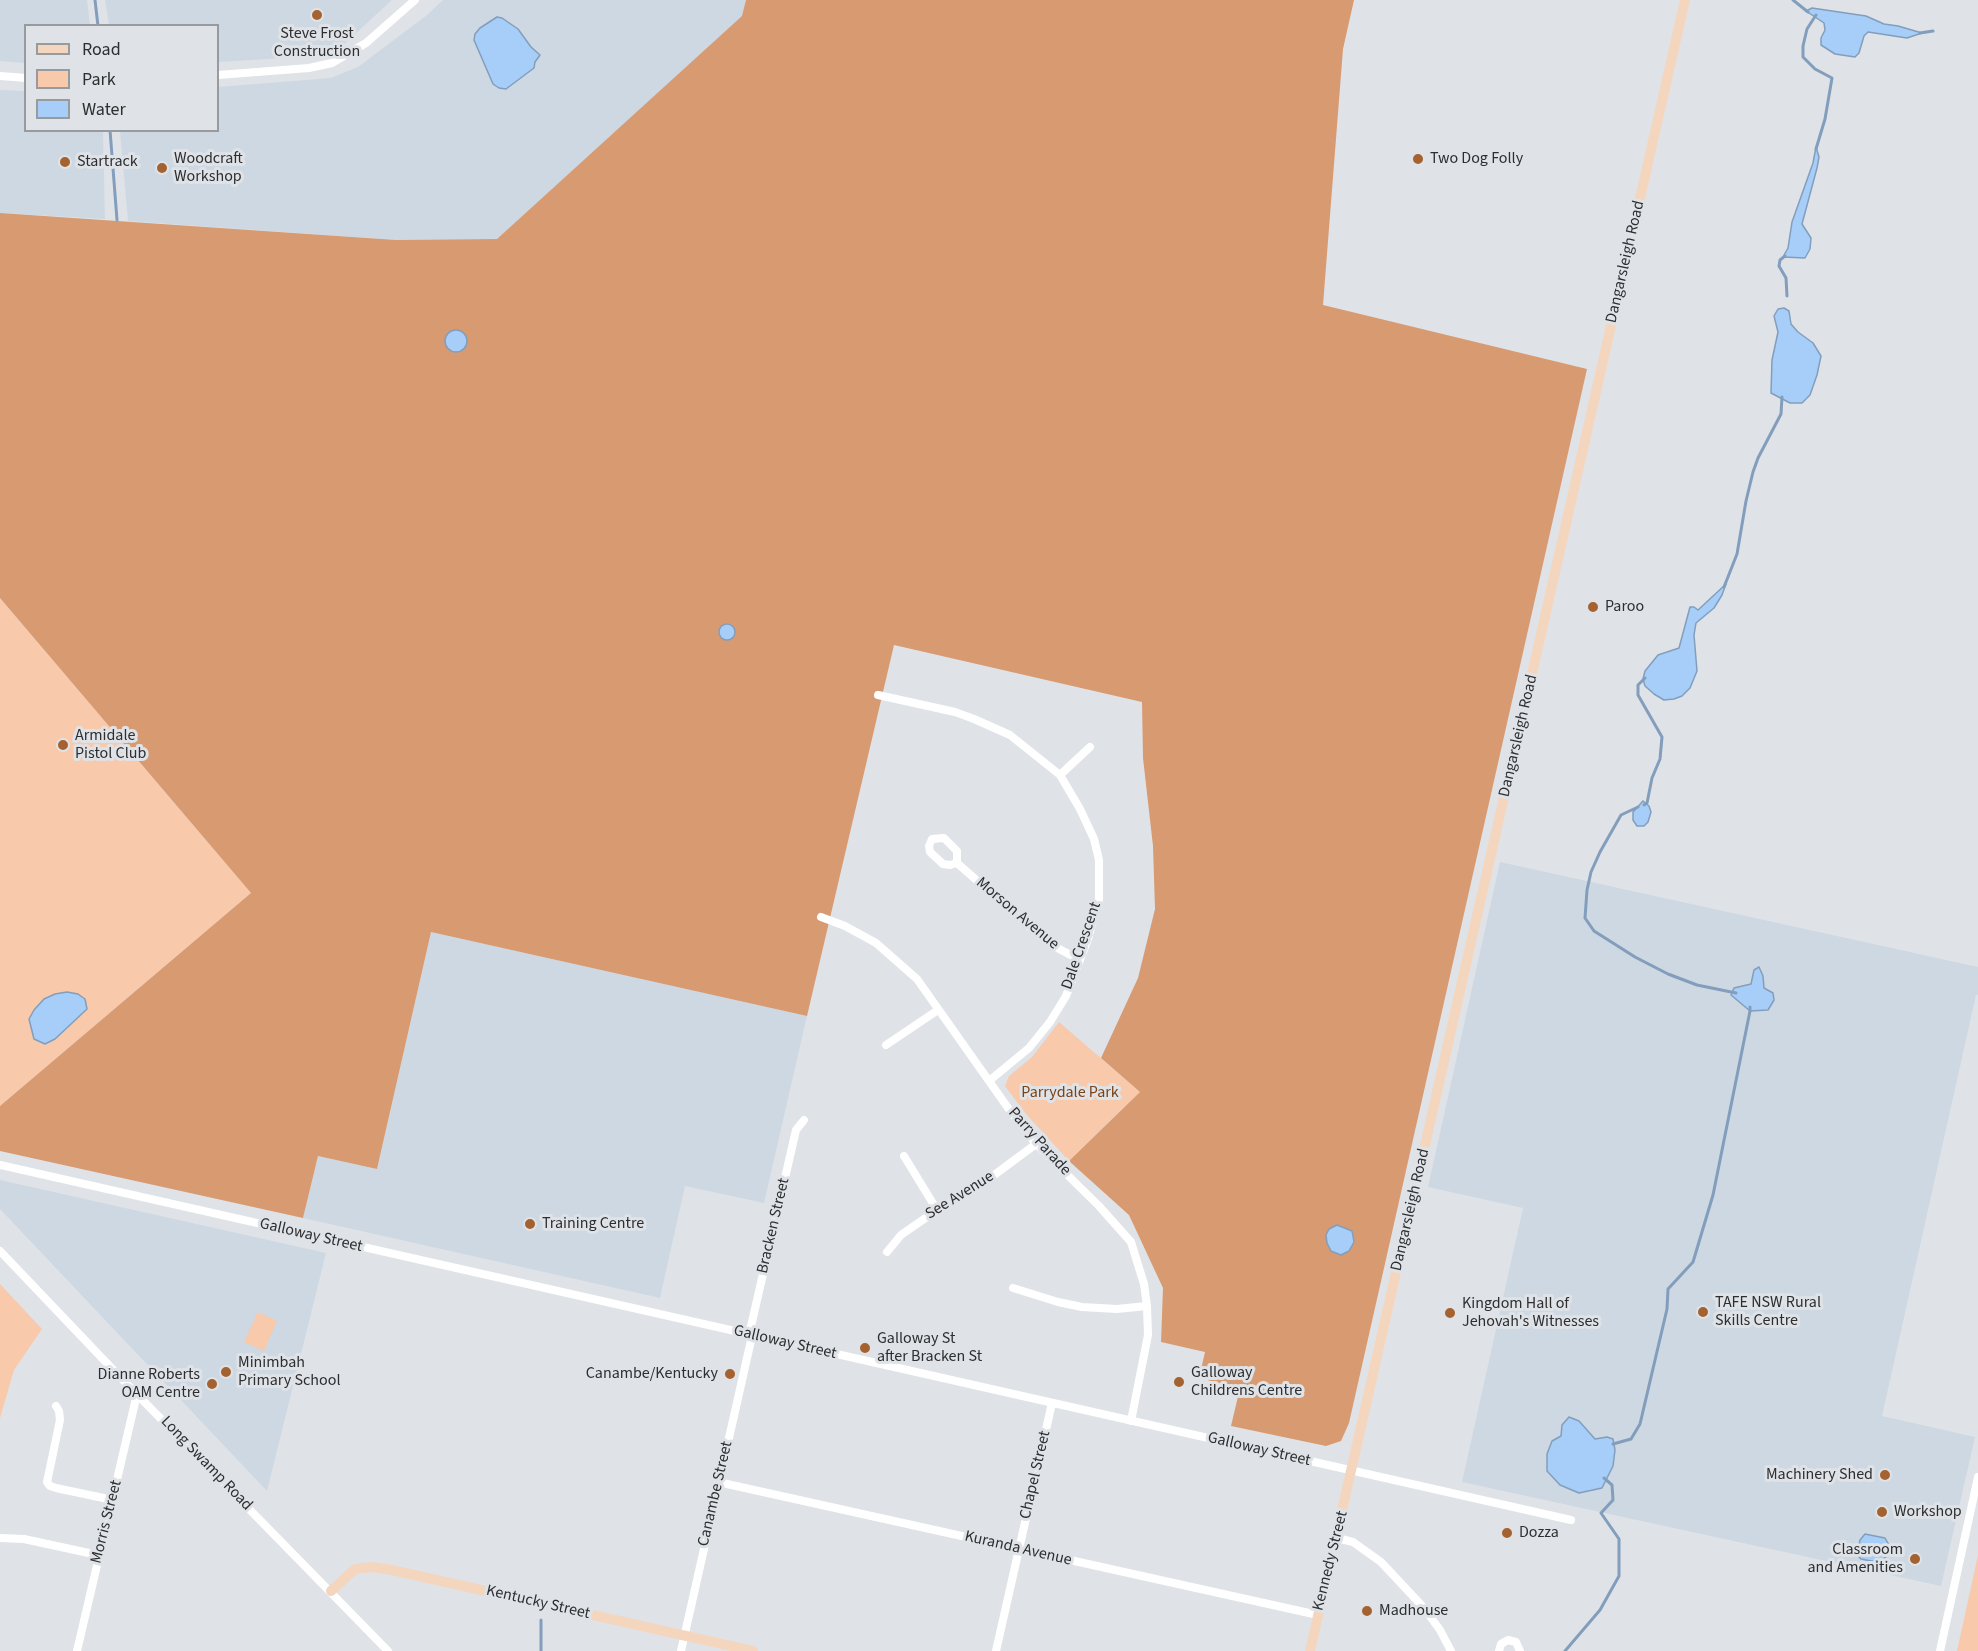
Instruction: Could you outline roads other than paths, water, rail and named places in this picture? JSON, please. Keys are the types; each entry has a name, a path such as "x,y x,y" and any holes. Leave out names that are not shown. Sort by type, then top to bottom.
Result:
{"street":[{"path":"219,75 309,68 332,63 366,43 415,0"},
{"name":"Dangarsleigh Road","path":"1352,1471 1685,0"},
{"path":"0,76 24,78"},
{"name":"Dale Crescent","path":"878,696 955,712 1010,735 1060,775 1084,816 1099,860 1099,899 1096,916 1066,996 1050,1022 1029,1048 988,1081"},
{"path":"1060,775 1090,747"},
{"name":"Morson Avenue","path":"957,863 1048,943 1080,960"},
{"name":"Parry Parade","path":"821,917 845,926 876,943 917,979 988,1081 1036,1144 1099,1206 1131,1242 1144,1284 1148,1335 1131,1420"},
{"path":"886,1045 938,1010"},
{"name":"Bracken Street","path":"750,1336 796,1130 804,1120"},
{"name":"See Avenue","path":"887,1252 901,1235 937,1210 978,1187 1036,1144"},
{"path":"904,1156 937,1210"},
{"name":"Galloway Street","path":"0,1165 1571,1520"},
{"name":"Long Swamp Road","path":"0,1251 388,1651"},
{"path":"1013,1288 1082,1307 1117,1309 1147,1306"},
{"name":"Canambe Street","path":"681,1651 750,1336"},
{"name":"Morris Street","path":"77,1651 137,1394"},
{"name":"Chapel Street","path":"996,1651 1052,1404"},
{"path":"56,1406 60,1420 47,1482 56,1488 113,1500"},
{"name":"Kennedy Street","path":"1310,1651 1352,1471"},
{"path":"1940,1651 1978,1477"},
{"name":"Kuranda Avenue","path":"718,1482 1318,1615"},
{"path":"0,1538 24,1539 98,1555"},
{"path":"1337,1538 1353,1542 1382,1562 1433,1620 1451,1651"},
{"name":"Kentucky Street","path":"331,1591 355,1569 372,1567 753,1651"},
{"path":"1499,1651 1501,1644 1508,1640 1516,1642 1520,1651"}],"water":[{"path":"1812,8 1866,16 1884,24 1922,33 1907,38 1868,32 1855,57 1835,54 1821,45 1821,38 1825,30 1824,23 1806,11"},
{"path":"497,17 518,29 540,55 534,68 506,89 493,84 474,40 480,28"},
{"path":"1816,147 1819,157 1817,168 1802,224 1811,238 1810,249 1805,258 1783,257 1788,248 1792,222 1813,163"},
{"path":"1784,308 1789,311 1791,324 1813,343 1821,356 1810,395 1802,403 1790,403 1771,393 1772,360 1778,332 1774,316 1778,309"},
{"path":"456,330 466,337 467,341 460,351 456,352 446,345 445,341 452,331"},
{"path":"1726,584 1714,608 1696,623 1694,635 1697,671 1690,688 1682,696 1664,700 1645,686 1643,679 1645,671 1658,655 1679,648 1690,607 1698,610"},
{"path":"724,624 730,624 735,632 733,638 724,640 719,635 719,629"},
{"path":"1643,801 1649,806 1651,812 1644,826 1637,826 1633,820 1633,812"},
{"path":"1759,967 1763,976 1764,988 1773,993 1774,1000 1768,1010 1750,1011 1731,995 1734,988 1751,984 1754,970"},
{"path":"67,992 78,994 85,999 87,1009 55,1039 45,1044 34,1039 29,1019 34,1010 44,999"},
{"path":"1337,1225 1352,1231 1354,1242 1349,1251 1341,1255 1331,1251 1327,1243 1326,1235 1329,1229"},
{"path":"1569,1417 1579,1421 1595,1439 1607,1437 1613,1439 1615,1450 1613,1466 1602,1488 1579,1493 1560,1485 1547,1471 1547,1454 1552,1441 1561,1436 1562,1425"},
{"path":"1865,1534 1885,1538 1889,1545 1886,1557 1880,1561 1871,1561 1861,1559 1857,1555 1860,1540"}],"waterway":[{"path":"95,0 98,24"},
{"path":"1793,0 1808,12"},
{"path":"1816,15 1807,29 1803,57 1815,69 1832,78 1825,119 1816,149"},
{"path":"1920,33 1933,31"},
{"path":"110,132 117,220"},
{"path":"1785,256 1780,260 1779,266 1786,278 1787,296"},
{"path":"1724,587 1737,554 1753,472 1781,414 1782,397"},
{"path":"1644,805 1647,803 1652,778 1660,759 1662,737 1638,695 1638,685 1645,678"},
{"path":"1638,807 1621,815 1600,852 1591,872 1585,918 1594,931 1635,957 1668,974 1697,985 1736,993"},
{"path":"1613,1444 1631,1439 1640,1424 1667,1309 1668,1289 1693,1262 1713,1195 1750,1007"},
{"path":"1565,1651 1600,1610 1619,1576 1619,1539 1601,1513 1613,1500 1612,1485 1604,1478"},
{"path":"541,1620 541,1651"}],"place":[{"name":"Steve Frost Construction","path":"317,15"},
{"name":"Two Dog Folly","path":"1418,159"},
{"name":"Startrack","path":"65,162"},
{"name":"Woodcraft Workshop","path":"162,168"},
{"name":"Paroo","path":"1593,607"},
{"name":"Armidale Pistol Club","path":"63,745"},
{"name":"Training Centre","path":"530,1224"},
{"name":"TAFE NSW Rural Skills Centre","path":"1703,1312"},
{"name":"Kingdom Hall of Jehovah's Witnesses","path":"1450,1313"},
{"name":"Galloway St after Bracken St","path":"865,1348"},
{"name":"Minimbah Primary School","path":"226,1372"},
{"name":"Canambe/Kentucky","path":"730,1374"},
{"name":"Galloway Childrens Centre","path":"1179,1382"},
{"name":"Dianne Roberts OAM Centre","path":"212,1384"},
{"name":"Machinery Shed","path":"1885,1475"},
{"name":"Workshop","path":"1882,1512"},
{"name":"Dozza","path":"1507,1533"},
{"name":"Classroom and Amenities","path":"1915,1559"},
{"name":"Madhouse","path":"1367,1611"}],"park label":[{"name":"Parrydale Park","path":"1070,1093"}]}
